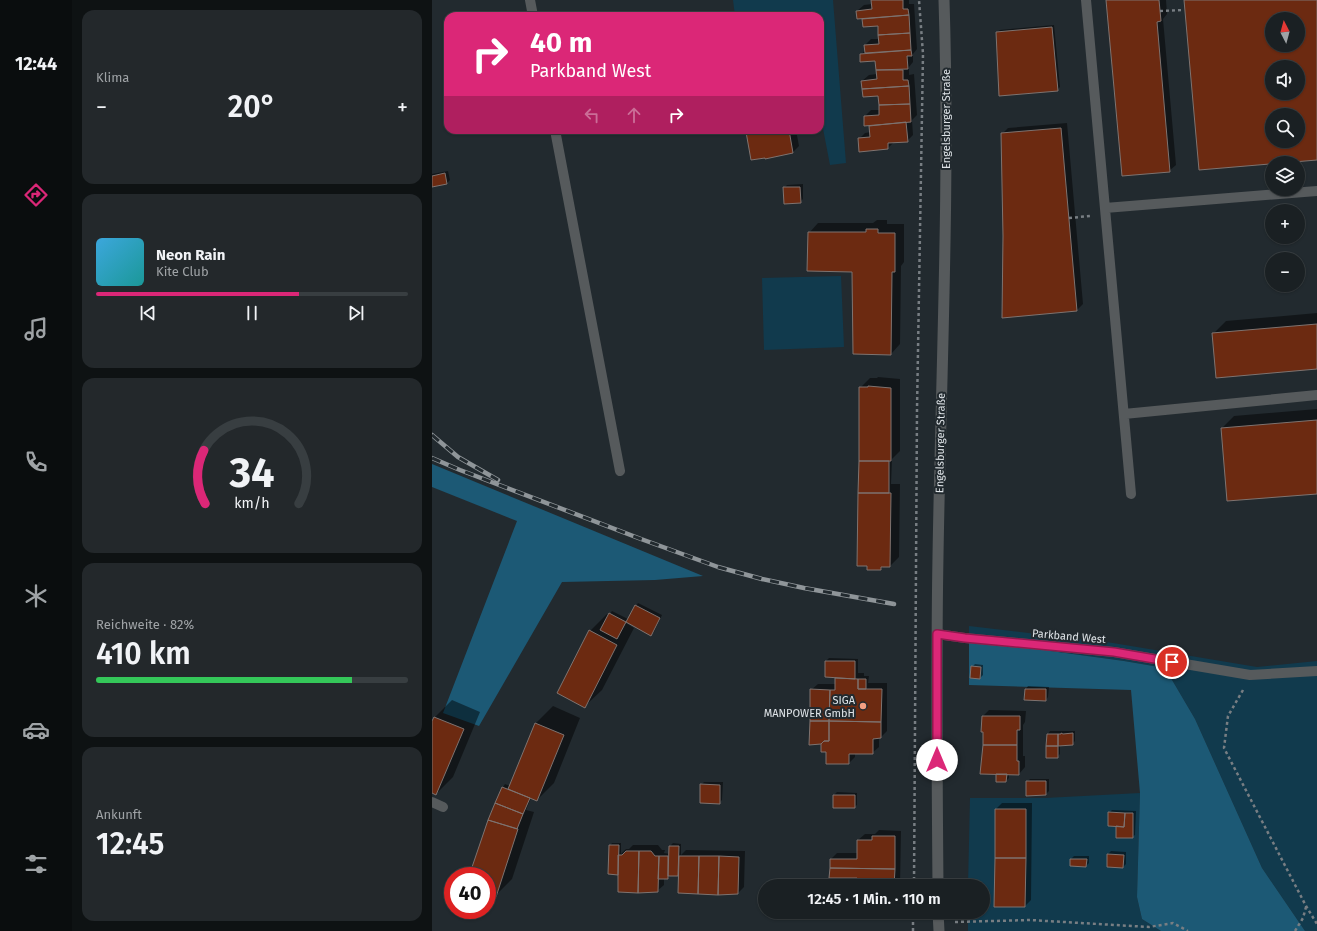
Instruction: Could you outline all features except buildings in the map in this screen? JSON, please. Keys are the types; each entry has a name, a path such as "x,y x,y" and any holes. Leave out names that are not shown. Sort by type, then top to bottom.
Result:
{"street":[{"name":"Engelsburger Straße","path":"938,879 937,634 947,182 944,0"}],"lane":[{"path":"530,0 532,12"},
{"path":"1086,0 1131,494"},
{"path":"556,134 620,471"},
{"path":"1105,212 1317,191"},
{"path":"1124,414 1317,395"},
{"name":"Parkband West","path":"937,634 1114,652 1250,675 1317,671"},
{"path":"432,802 443,807"}],"path":[{"path":"914,879 917,410 923,54 919,0"},
{"path":"1160,11 1184,10"},
{"path":"1069,218 1105,212"},
{"path":"1250,675 1228,716 1224,748 1306,906 1317,924"},
{"path":"1295,931 1303,918 1306,906"},
{"path":"913,919 913,931"},
{"path":"938,922 1030,920 1149,927 1173,923 1188,931"}],"shaded area":[{"path":"733,0 833,0 846,163 830,165 824,134 824,12 734,12"},
{"path":"841,276 844,347 764,350 762,278"},
{"path":"432,464 703,576 655,580 562,582 479,726 443,713 517,521 432,487"},
{"path":"969,626 1113,643 1257,667 1317,661 1317,931 1305,931 1262,868 1195,719 1165,668 969,640"},
{"path":"969,640 1165,668 1195,719 1262,868 1305,931 1161,931 1142,919 1137,897 1140,793 1131,690 969,685"},
{"path":"1140,793 1137,897 1142,919 1161,931 968,931 968,919 990,919 990,879 968,879 970,798 1045,798"}],"railway":[{"path":"432,435 458,457 498,480"},
{"path":"432,458 641,539 718,567 762,579 804,588 894,604"}],"place":[{"name":"SIGA MANPOWER GmbH","path":"863,706"}],"route":[{"path":"937,760 937,634 1114,652 1172,662"}]}
